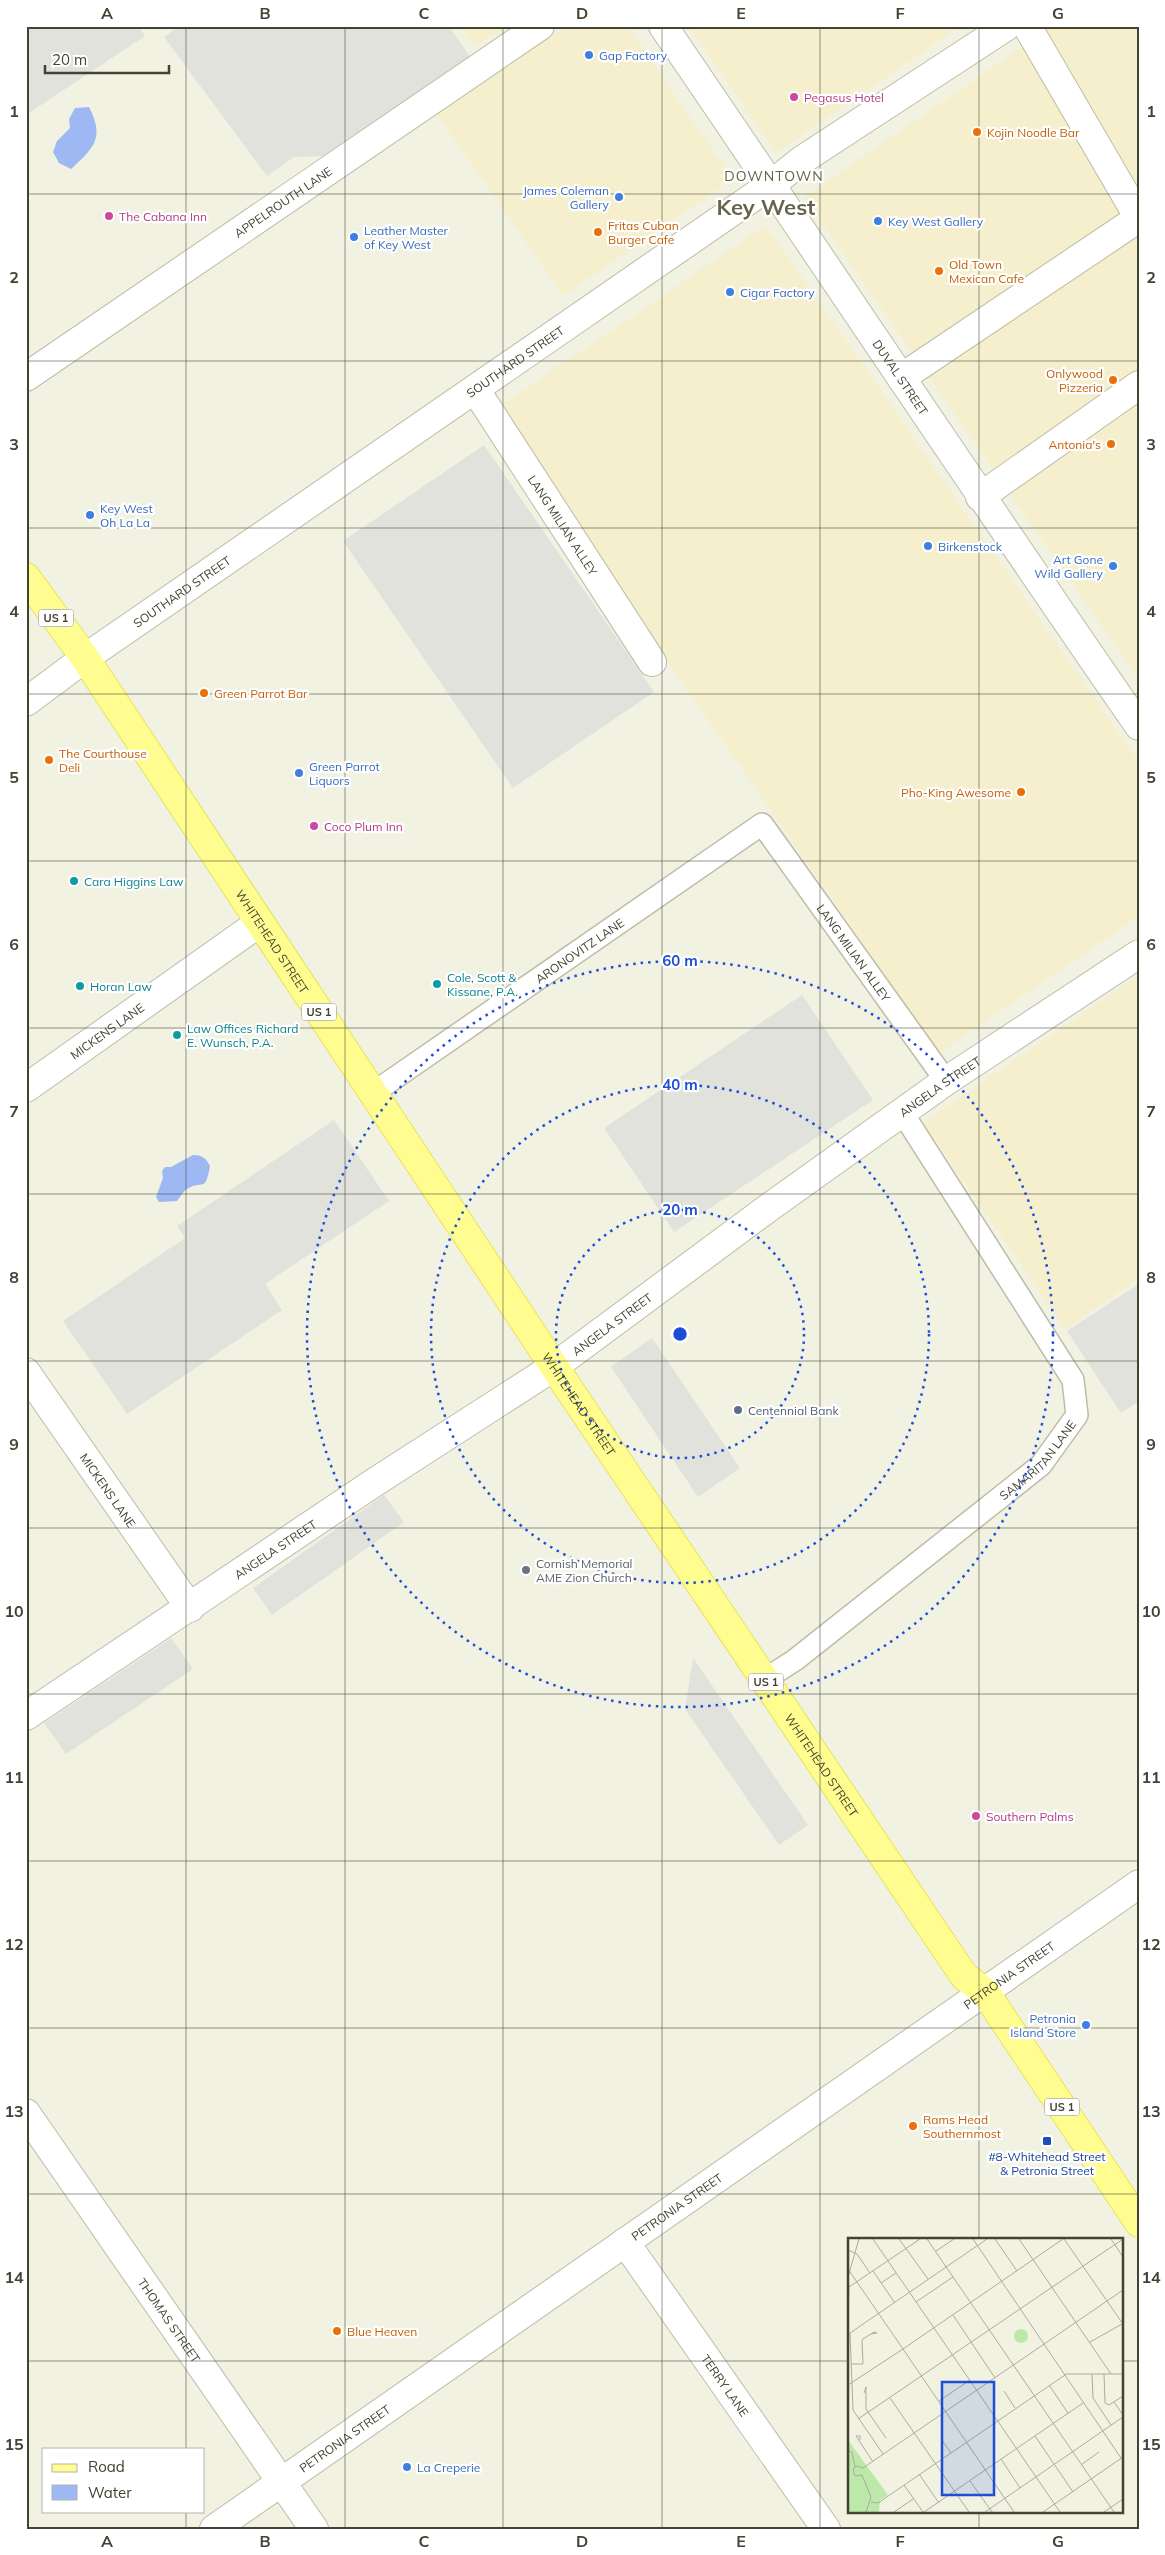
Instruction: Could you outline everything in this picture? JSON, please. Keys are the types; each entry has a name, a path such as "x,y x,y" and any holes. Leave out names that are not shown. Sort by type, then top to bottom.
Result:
{"main road":[{"name":"WHITEHEAD STREET","path":"26,577 85,658 764,1680 964,1976 985,1992 1139,2223"}],"street":[{"name":"APPELROUTH LANE","path":"26,377 540,26"},
{"name":"DUVAL STREET","path":"663,26 772,184 980,497 1139,726"},
{"name":"SOUTHARD STREET","path":"26,702 85,658 772,184 802,160 1007,26"},
{"path":"901,378 1139,218 1027,26"},
{"path":"980,497 1139,385"},
{"name":"LANG MILIAN ALLEY","path":"475,389 652,662"},
{"name":"MICKENS LANE","path":"26,1088 260,923"},
{"name":"ANGELA STREET","path":"26,1716 190,1608 372,1484 555,1366 902,1112 1139,954"},
{"name":"MICKENS LANE","path":"26,1372 190,1608"},
{"name":"PETRONIA STREET","path":"214,2529 1139,1884"},
{"name":"THOMAS STREET","path":"26,2113 314,2529"},
{"name":"TERRY LANE","path":"625,2242 826,2529"}],"lane":[{"name":"LANG MILIAN ALLEY","path":"762,824 946,1081"},
{"name":"ARONOVITZ LANE","path":"373,1093 762,824"},
{"name":"SAMARITAN LANE","path":"764,1680 795,1660 1041,1465 1077,1415 1074,1380 902,1112"}],"shaded area":[{"path":"26,26 138,26 145,36 26,115"},
{"path":"179,26 449,26 471,58 331,156 294,157 267,176 164,37"},
{"path":"459,26 508,26 474,47"},
{"path":"566,26 627,26 733,179 563,296 437,114"},
{"name":"Pegasus Hotel","path":"688,26 961,26 776,153"},
{"path":"1053,26 1139,26 1139,680 804,197"},
{"path":"766,225 1139,762 1139,916 939,1053 494,411"},
{"path":"484,445 654,692 513,788 343,541"},
{"path":"1139,975 1139,1278 1065,1329 923,1123"},
{"path":"802,995 873,1100 674,1232 604,1128"},
{"path":"334,1120 389,1201 265,1284 282,1310 127,1414 63,1321 185,1238 177,1226"},
{"path":"1139,1284 1139,1401 1121,1413 1067,1331"},
{"path":"652,1338 740,1468 698,1497 611,1367"},
{"path":"384,1495 404,1522 272,1615 253,1588"},
{"path":"171,1638 193,1669 66,1754 44,1723"},
{"path":"693,1658 808,1825 779,1845 685,1709"}],"water":[{"path":"89,107 96,127 95,142 86,155 71,169 59,163 53,152 57,141 70,128 69,119 75,108"},
{"path":"193,1155 203,1158 210,1166 205,1183 187,1189 177,1201 159,1202 156,1197 163,1178 162,1171 165,1167 171,1167"}],"place":[{"name":"Gap Factory","path":"589,55"},
{"name":"Pegasus Hotel","path":"794,97"},
{"name":"Kojin Noodle Bar","path":"977,132"},
{"name":"James Coleman Gallery","path":"619,197"},
{"name":"The Cabana Inn","path":"109,216"},
{"name":"Key West Gallery","path":"878,221"},
{"name":"Fritas Cuban Burger Cafe","path":"598,232"},
{"name":"Leather Master of Key West","path":"354,237"},
{"name":"Old Town Mexican Cafe","path":"939,271"},
{"name":"Cigar Factory","path":"730,292"},
{"name":"Onlywood Pizzeria","path":"1113,380"},
{"name":"Antonia's","path":"1111,444"},
{"name":"Key West Oh La La","path":"90,515"},
{"name":"Birkenstock","path":"928,546"},
{"name":"Art Gone Wild Gallery","path":"1113,566"},
{"name":"Green Parrot Bar","path":"204,693"},
{"name":"The Courthouse Deli","path":"49,760"},
{"name":"Green Parrot Liquors","path":"299,773"},
{"name":"Pho-King Awesome","path":"1021,792"},
{"name":"Coco Plum Inn","path":"314,826"},
{"name":"Cara Higgins Law","path":"74,881"},
{"name":"Cole, Scott & Kissane, P.A.","path":"437,984"},
{"name":"Horan Law","path":"80,986"},
{"name":"Law Offices Richard E. Wunsch, P.A.","path":"177,1035"},
{"name":"Centennial Bank","path":"738,1410"},
{"name":"Cornish Memorial AME Zion Church","path":"526,1570"},
{"name":"Southern Palms","path":"976,1816"},
{"name":"Petronia Island Store","path":"1086,2025"},
{"name":"Rams Head Southernmost","path":"913,2126"},
{"name":"#8-Whitehead Street & Petronia Street","path":"1047,2141"},
{"name":"Blue Heaven","path":"337,2331"},
{"name":"La Creperie","path":"407,2467"}],"district":[{"name":"DOWNTOWN","path":"774,176"},
{"name":"Key West","path":"766,207"}]}
